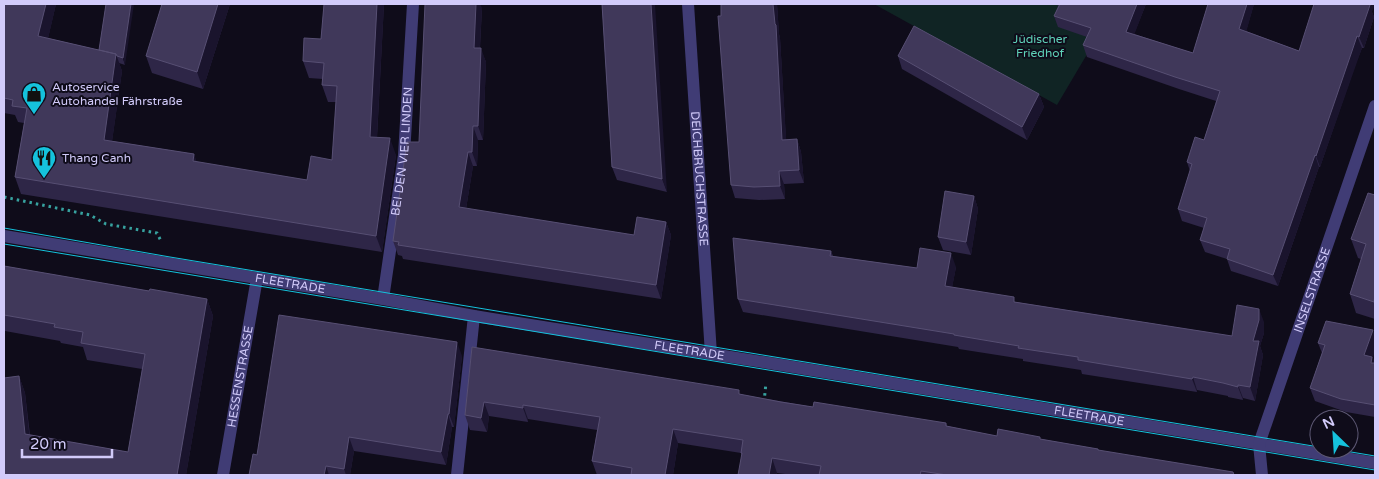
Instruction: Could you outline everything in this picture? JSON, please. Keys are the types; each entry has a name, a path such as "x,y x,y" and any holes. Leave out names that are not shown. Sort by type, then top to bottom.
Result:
{"street":[{"name":"BEI DEN VIER LINDEN","path":"382,299 404,155 413,4"},
{"name":"DEICHBRUCHSTRASSE","path":"688,4 711,354"},
{"name":"INSELSTRASSE","path":"1262,475 1259,444 1375,106"},
{"name":"FLEETRADE","path":"4,236 474,316 1375,463"},
{"name":"HESSENSTRASSE","path":"223,475 257,278"},
{"path":"457,475 474,316"}],"path":[{"path":"4,197 90,215 106,224 157,233"},
{"path":"763,405 769,363"}],"green space":[{"name":"Jüdischer Friedhof","path":"874,4 1110,4 1086,56 1057,105"}],"building":[{"path":"4,4 46,4 38,36 116,54 104,140 194,154 193,161 307,180 311,156 332,160 337,86 322,85 324,63 303,61 304,38 321,39 324,4 377,4 370,137 390,138 376,236 15,177 27,108 12,106 13,100 4,98"},
{"path":"106,4 131,4 123,58 116,54 99,50"},
{"path":"162,4 218,4 197,72 146,56"},
{"path":"425,4 476,4 474,48 481,48 478,126 473,126 472,152 468,152 459,207 634,235 637,217 666,222 656,285 398,245 399,242 393,241 407,142 419,142"},
{"path":"602,4 651,4 662,179 612,167"},
{"path":"721,4 773,4 776,25 782,140 797,139 799,170 779,171 780,186 754,187 731,185 718,16 721,16"},
{"path":"1060,4 1137,4 1126,32 1193,53 1208,4 1247,4 1239,29 1299,51 1314,4 1370,5 1359,37 1357,36 1273,275 1227,259 1230,249 1200,240 1207,218 1178,209 1192,164 1187,162 1195,137 1204,140 1220,91 1083,45 1091,28 1054,16"},
{"path":"914,26 1039,94 1022,127 898,56"},
{"path":"945,191 974,196 966,242 938,237"},
{"path":"1368,193 1375,195 1374,302 1350,294 1366,244 1351,239"},
{"path":"733,238 831,251 830,256 917,268 920,248 951,253 945,286 1014,297 1014,302 1232,336 1237,305 1259,309 1259,320 1253,341 1259,341 1250,387 1238,385 1238,387 1193,377 1192,379 1078,360 1078,357 1018,348 1019,346 954,334 738,299"},
{"path":"4,266 207,299 177,475 4,475 4,378 19,376 25,434 128,452 145,354 81,343 83,332 54,327 55,324 4,315"},
{"path":"279,315 457,342 449,414 441,452 349,437 344,469 326,466 324,475 249,475 253,454 257,455"},
{"path":"1326,321 1373,330 1364,355 1372,357 1371,363 1375,363 1375,405 1341,399 1310,388 1325,345 1318,343"},
{"path":"472,347 739,390 739,394 781,402 813,407 814,402 946,423 946,426 997,436 998,429 1098,450 1233,472 1234,475 947,475 921,471 920,475 819,475 821,466 772,458 769,475 738,475 743,440 673,429 665,475 631,475 632,468 592,461 600,417 523,405 523,408 484,402 481,418 465,415"}],"tram line":[{"path":"4,228 1309,445"},
{"path":"4,244 1375,470"},
{"path":"1359,453 1375,456"}],"place":[{"name":"Autoservice Autohandel Fährstraße","path":"34,115"},
{"name":"Thang Canh","path":"44,179"}]}
